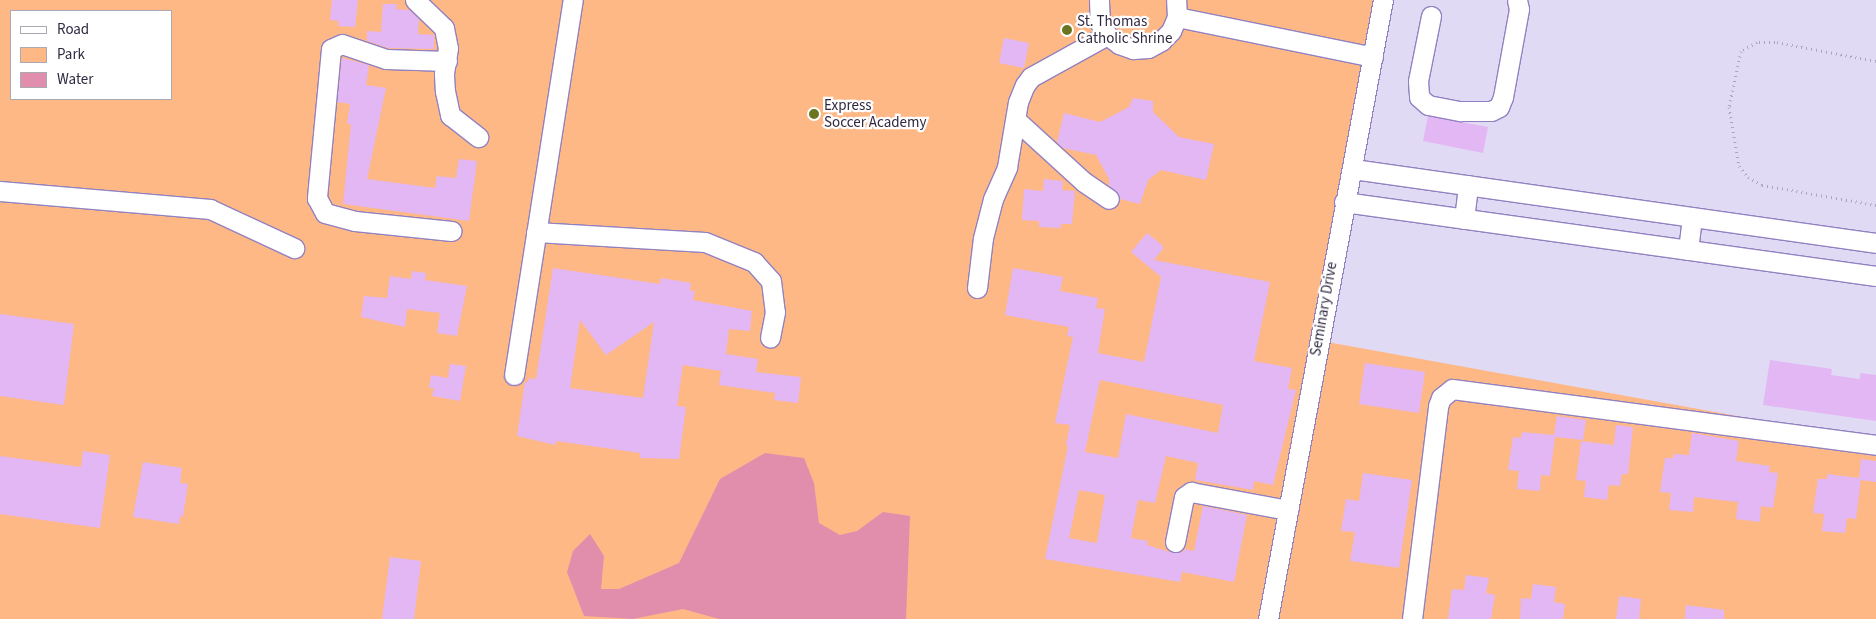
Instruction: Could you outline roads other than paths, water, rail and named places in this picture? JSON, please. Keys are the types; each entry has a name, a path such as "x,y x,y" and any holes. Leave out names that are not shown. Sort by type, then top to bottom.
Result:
{"street":[{"path":"415,0 444,28 447,62 444,74 446,102 450,115 478,136"},
{"path":"514,375 573,0"},
{"path":"1099,0 1100,23 1107,35 1119,44 1133,49 1148,48 1161,41 1171,31 1176,9 1373,57"},
{"name":"Seminary Drive","path":"1268,619 1383,0"},
{"path":"1431,16 1418,81 1419,97 1428,105 1460,111 1491,111 1498,107 1503,97 1519,9 1517,0"},
{"path":"977,288 983,238 992,198 1007,167 1018,102 1032,77 1107,35"},
{"path":"447,62 386,59 342,44 331,49 317,181 317,198 325,213 355,221 451,232"},
{"path":"1016,120 1084,182 1109,198"},
{"path":"1353,169 1876,243"},
{"path":"1464,219 1468,185"},
{"path":"0,191 210,209 294,248"},
{"path":"1344,202 1876,276"},
{"path":"1688,250 1692,217"},
{"path":"536,232 706,242 754,262 771,281 775,312 770,338"},
{"path":"1412,619 1438,406 1441,398 1452,389 1876,445"},
{"path":"1174,542 1184,497 1191,492 1288,510"}],"water":[{"path":"765,453 804,458 814,483 819,523 840,535 857,531 883,512 910,516 906,619 719,619 683,609 633,619 584,616 567,572 573,551 590,534 604,556 601,589 619,589 679,563 720,479"}],"place":[{"name":"St. Thomas Catholic Shrine","path":"1067,30"},
{"name":"Express Soccer Academy","path":"814,114"}]}
